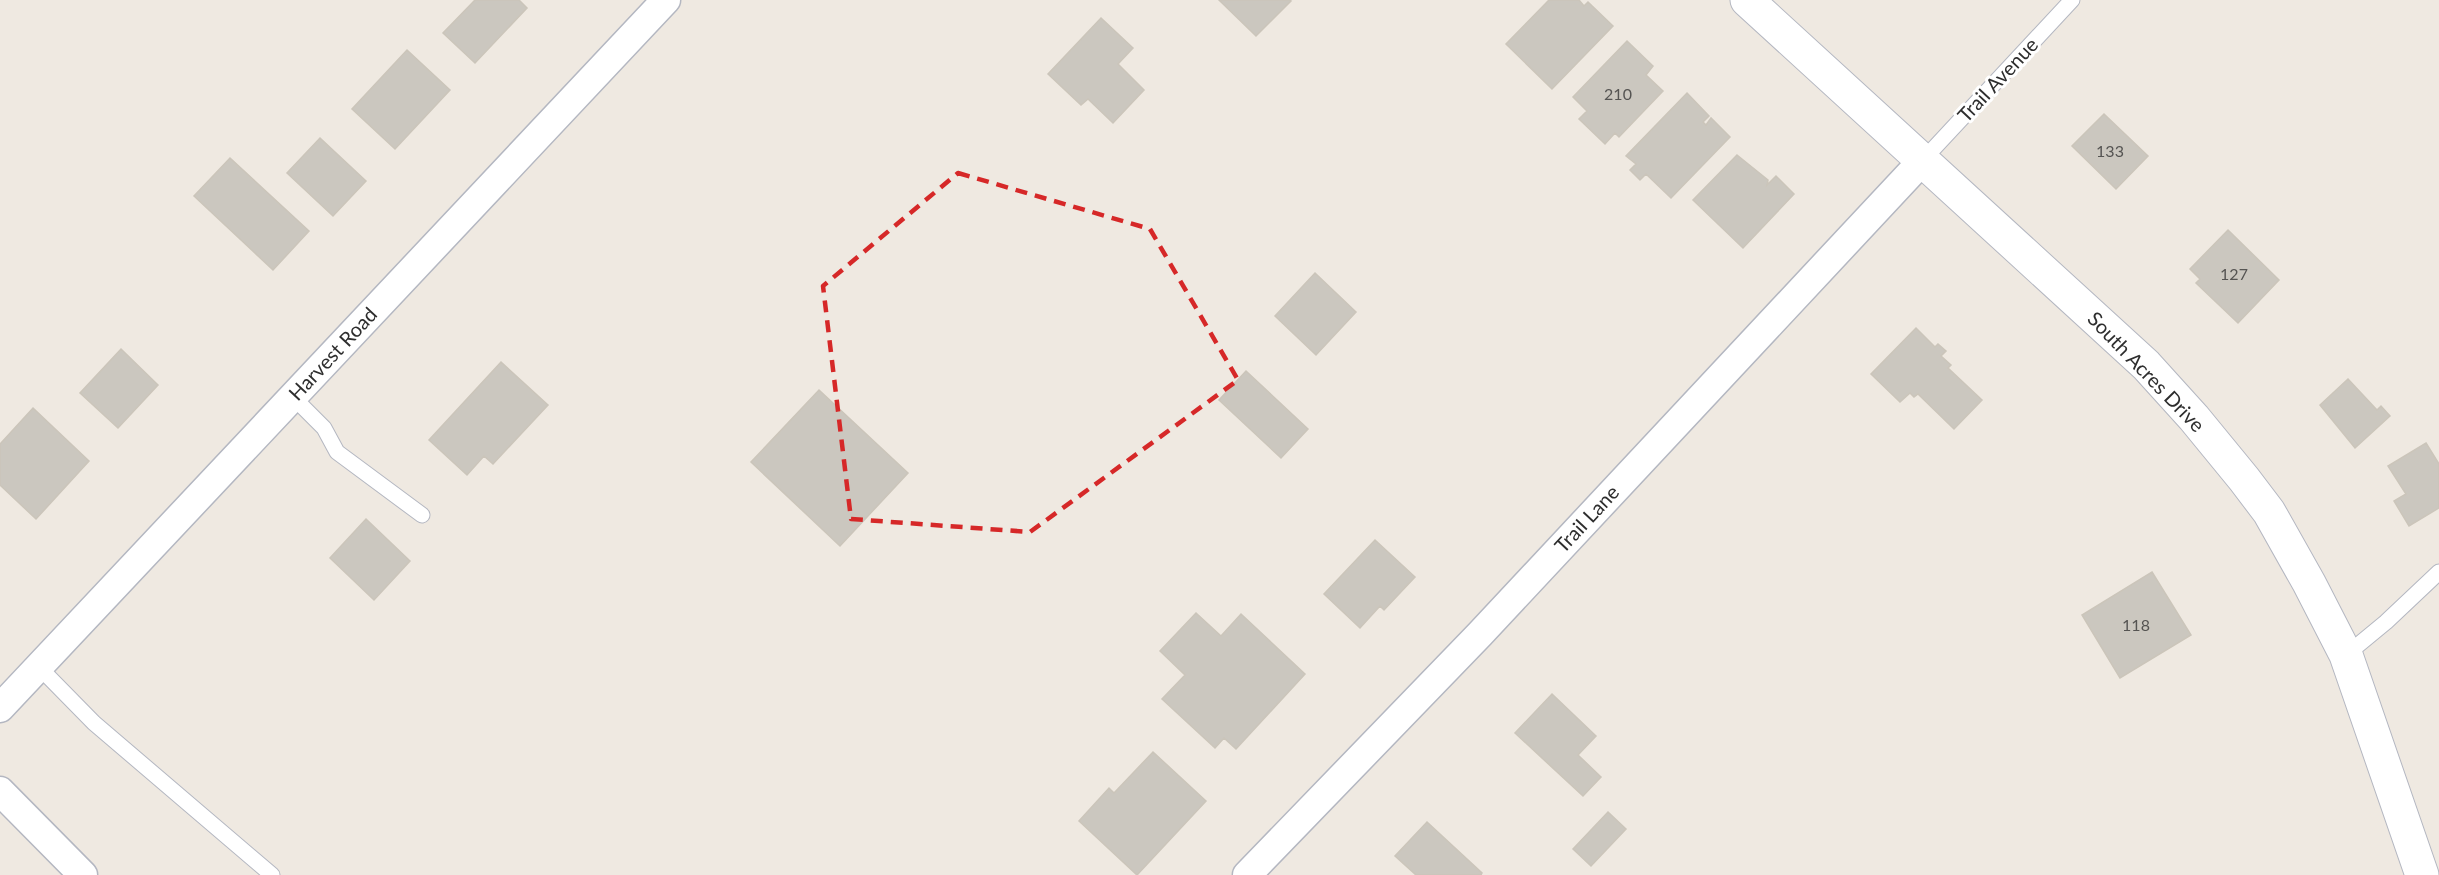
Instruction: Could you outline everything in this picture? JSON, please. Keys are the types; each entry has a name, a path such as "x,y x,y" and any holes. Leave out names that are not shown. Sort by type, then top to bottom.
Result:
{"street":[{"name":"Harvest Road","path":"0,708 666,0"},
{"name":"South Acres Drive","path":"1747,0 2146,365 2194,418 2269,512 2346,655 2422,875"},
{"name":"Trail Lane","path":"1246,875 1480,634 1923,160"},
{"path":"0,791 83,875"}],"lane":[{"name":"Trail Avenue","path":"1923,160 2072,0"},
{"path":"293,397 324,428 337,452 422,515"},
{"path":"2346,655 2386,622 2439,572"},
{"path":"39,667 94,723 272,875"}],"highlighted area":[{"path":"958,173 1150,229 1238,380 1030,532 851,519 823,286"}],"building":[{"path":"475,0 519,0 527,8 475,63 443,33"},
{"path":"1219,0 1289,0 1291,1 1256,36"},
{"path":"1549,0 1579,0 1584,6 1588,2 1613,26 1552,89 1506,44"},
{"path":"1101,18 1133,48 1118,64 1144,90 1113,123 1088,99 1081,105 1048,74"},
{"path":"1627,41 1653,66 1646,75 1663,91 1619,137 1615,133 1605,144 1579,119 1587,111 1573,97"},
{"path":"407,50 450,90 395,149 352,109"},
{"path":"1687,93 1709,116 1703,122 1706,125 1711,118 1730,137 1671,198 1646,174 1640,180 1630,170 1636,164 1626,156"},
{"path":"2104,114 2148,156 2116,189 2072,146"},
{"path":"320,138 366,181 333,216 287,173"},
{"path":"1737,155 1768,180 1767,185 1776,176 1794,194 1743,248 1693,200"},
{"path":"230,158 309,231 273,270 194,196"},
{"path":"2228,230 2279,280 2238,323 2196,283 2200,279 2190,269"},
{"path":"1315,273 1356,312 1316,355 1275,316"},
{"path":"1916,328 1935,347 1938,344 1946,351 1941,356 1951,365 1948,368 1982,400 1954,429 1918,394 1914,397 1910,393 1900,402 1871,374"},
{"path":"121,349 158,385 118,428 80,393"},
{"path":"501,362 548,405 493,464 484,456 467,475 429,440"},
{"path":"1246,371 1308,429 1281,458 1219,400"},
{"path":"2348,379 2377,410 2381,406 2390,416 2355,448 2320,405"},
{"path":"819,390 908,473 840,546 751,462"},
{"path":"33,408 89,461 36,519 0,485 0,444"},
{"path":"2426,443 2439,464 2439,508 2409,526 2394,501 2406,494 2388,466"},
{"path":"366,519 410,561 374,600 330,558"},
{"path":"1375,540 1415,577 1384,610 1380,606 1360,628 1324,594"},
{"path":"2152,572 2191,635 2120,678 2082,615"},
{"path":"1196,613 1221,636 1241,614 1305,674 1236,749 1224,738 1215,748 1162,699 1185,675 1160,651"},
{"path":"1552,694 1596,736 1578,755 1601,777 1583,796 1515,733"},
{"path":"1153,752 1206,801 1137,875 1079,821 1109,788 1114,793"},
{"path":"1608,812 1626,829 1591,866 1573,849"},
{"path":"1427,822 1482,873 1481,875 1416,875 1395,856"}]}
